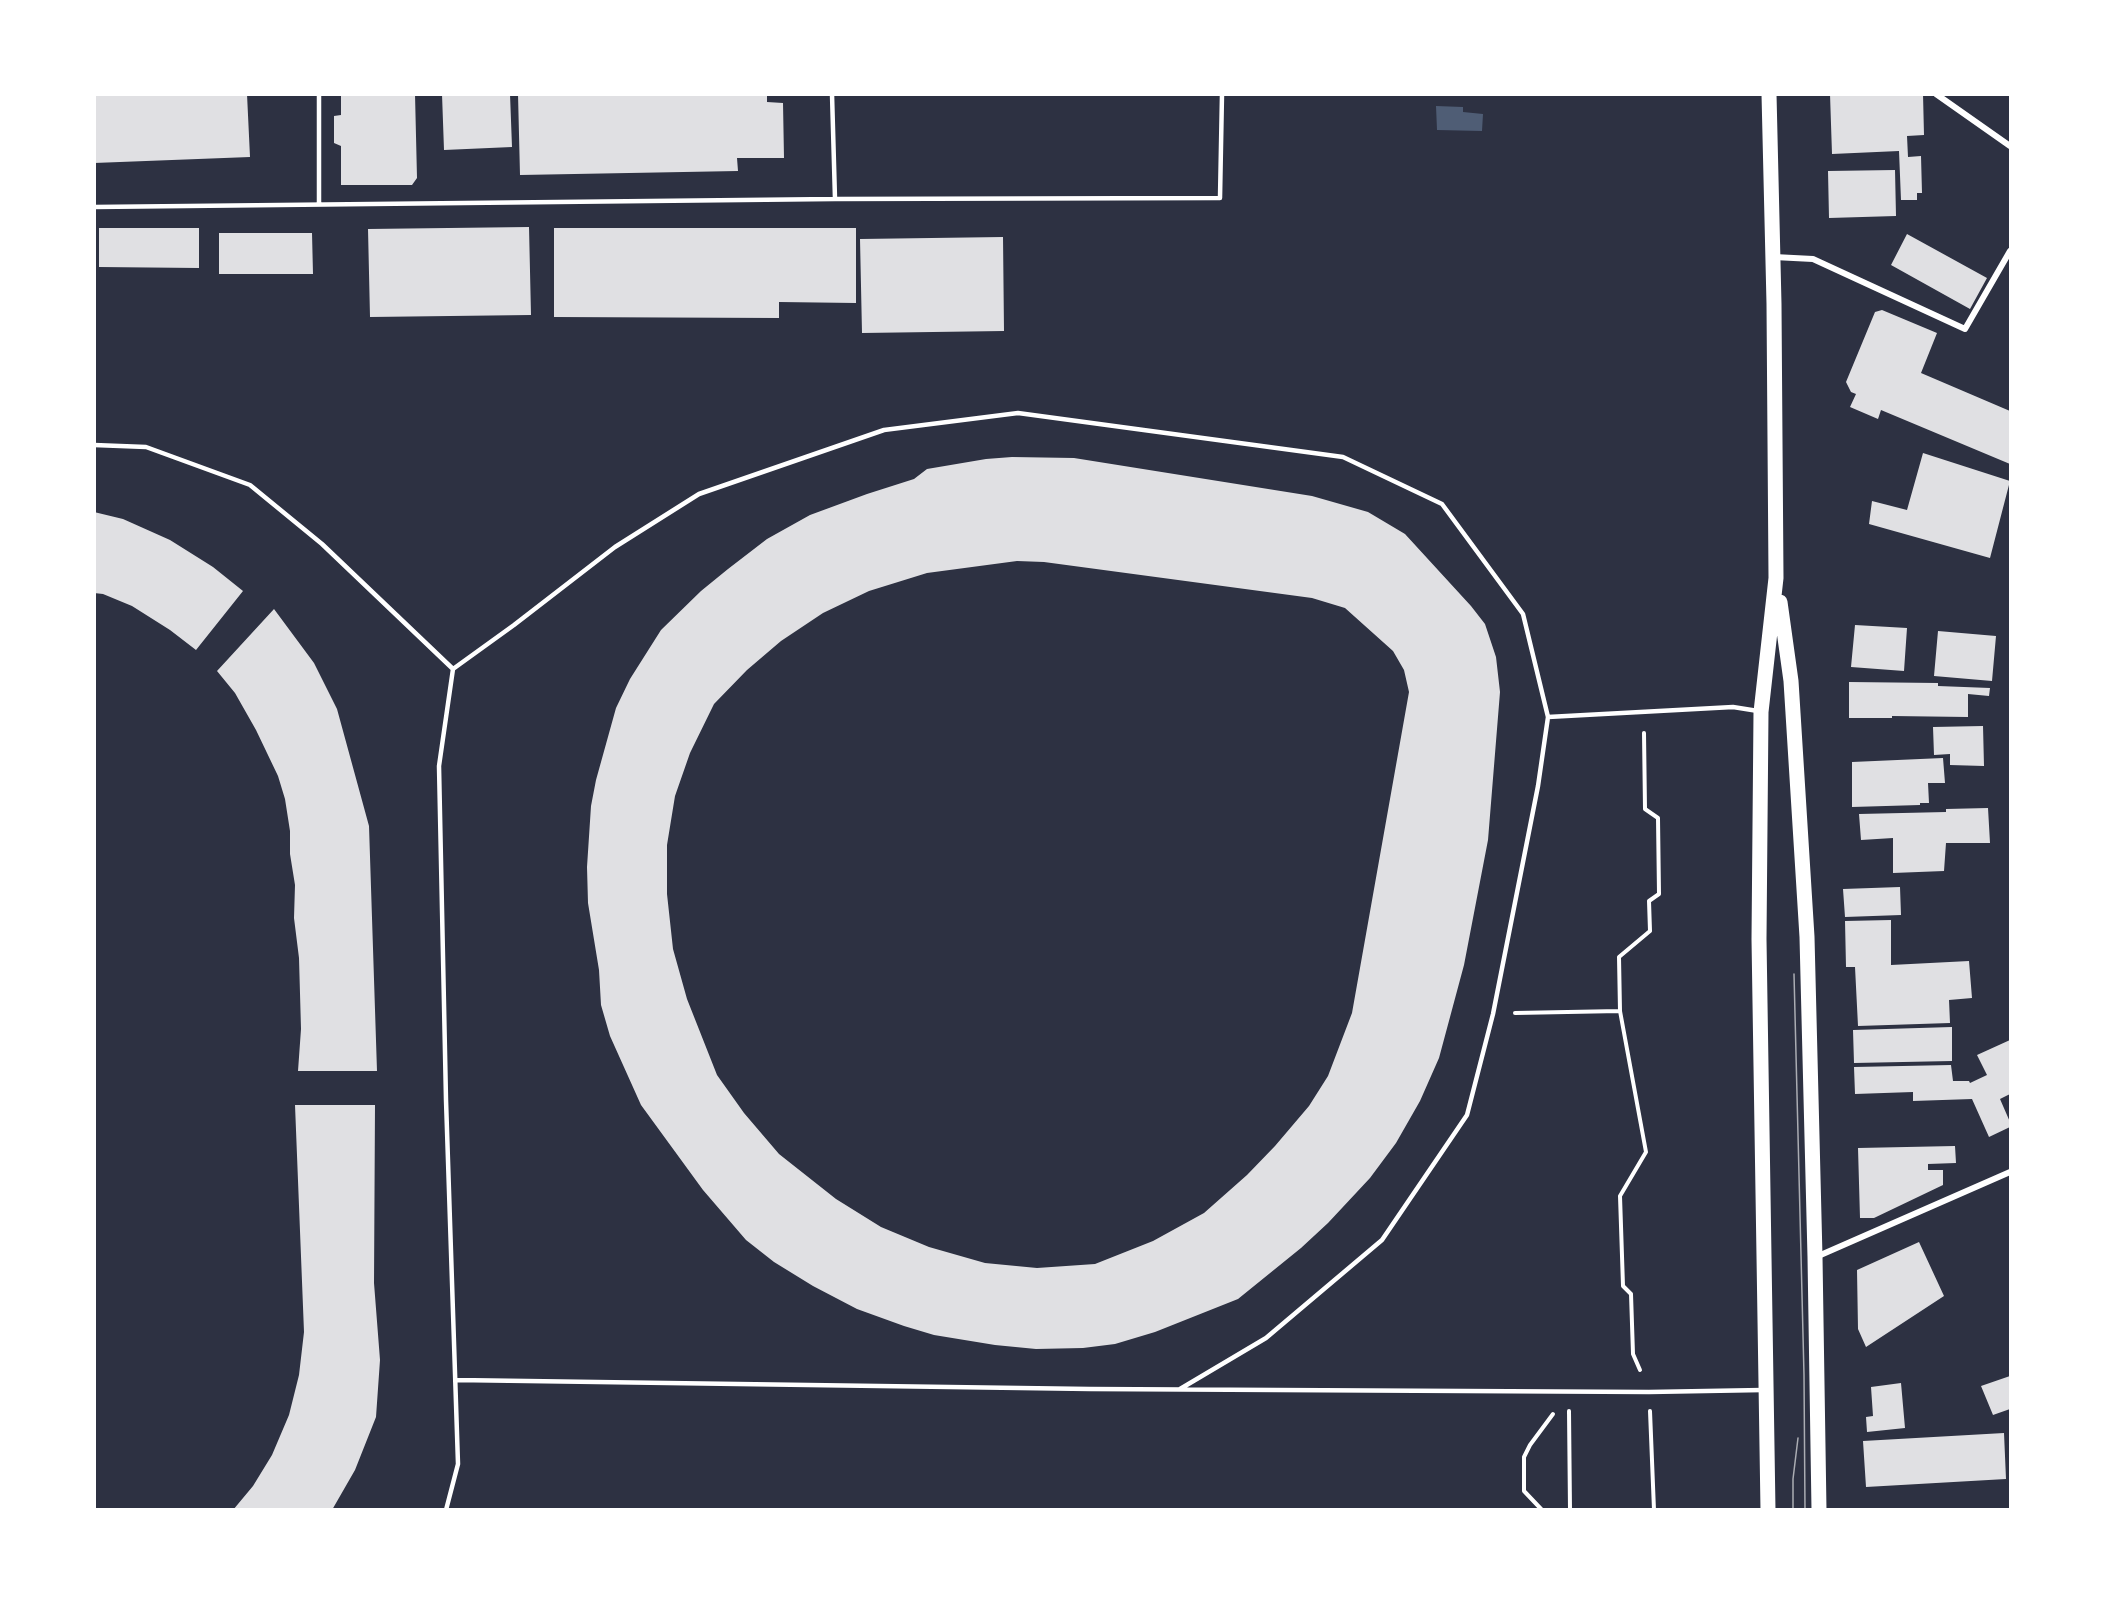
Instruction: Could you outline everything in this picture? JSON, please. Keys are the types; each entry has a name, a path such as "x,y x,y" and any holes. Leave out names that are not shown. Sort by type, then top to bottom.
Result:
{"main road":[{"path":"1768,1509 1759,939 1761,712 1776,578 1774,304 1769,94"},
{"path":"1776,578 1791,681 1807,937 1819,1509"}],"street":[{"path":"1936,94 2010,146"},
{"path":"1773,257 1813,259 1965,329 2010,251"},
{"path":"1815,1257 2010,1172"}],"lane":[{"path":"319,94 319,204"},
{"path":"832,94 835,199"},
{"path":"94,207 835,199 1220,198 1222,94"},
{"path":"446,1509 458,1464 446,1100 439,766 453,669 615,547 699,494 885,430 1018,413 1343,458 1442,504 1523,614 1548,717 1538,786 1493,1014 1467,1115 1382,1240 1266,1338 1180,1389"},
{"path":"94,445 146,447 250,485 322,543 453,669"},
{"path":"1548,717 1733,707 1761,712"},
{"path":"456,1380 1569,1392 1766,1390"}],"path":[{"path":"1644,713 1645,809 1658,818 1659,894 1649,900 1650,931 1619,957 1620,1011 1646,1152 1620,1196 1623,1286 1631,1294 1633,1354 1649,1392 1654,1509"},
{"path":"1493,1014 1620,1011"},
{"path":"1542,1509 1524,1491 1524,1458 1530,1445 1569,1392"},
{"path":"1569,1392 1570,1509"}],"water":[{"path":"1436,106 1463,107 1463,112 1483,114 1482,131 1437,130"}],"building":[{"path":"94,94 247,94 250,157 94,163"},
{"path":"341,94 415,94 417,178 412,185 341,185 341,146 334,143 334,116 341,115"},
{"path":"442,94 510,94 512,147 444,150"},
{"path":"518,94 767,94 767,102 783,103 784,158 737,158 738,171 520,175"},
{"path":"1830,94 1923,94 1924,135 1907,136 1908,157 1921,156 1922,193 1917,193 1917,200 1901,200 1899,151 1832,154"},
{"path":"1895,170 1896,216 1829,218 1828,171"},
{"path":"529,227 531,315 370,317 368,229"},
{"path":"99,228 199,228 199,268 99,267"},
{"path":"554,228 856,228 856,303 779,302 779,318 554,317"},
{"path":"219,233 312,233 313,274 219,274"},
{"path":"1907,234 1987,278 1970,309 1891,265"},
{"path":"1003,237 1004,331 862,333 860,239"},
{"path":"1882,310 1937,333 1921,373 2010,411 2010,464 1881,410 1878,419 1850,407 1856,394 1851,392 1846,382 1875,312"},
{"path":"1923,453 2010,481 1990,558 1869,524 1872,501 1907,510"},
{"path":"1074,458 1312,496 1368,512 1405,534 1471,606 1485,624 1496,657 1500,692 1488,840 1464,965 1439,1058 1420,1101 1396,1143 1370,1178 1301,1248 1238,1299 1155,1332 1115,1344 1083,1348 1036,1349 934,1335 857,1309 774,1262 746,1240 703,1190 641,1105 610,1036 601,1005 599,970 588,903 587,867 591,806 616,708 630,679 661,630 701,591 728,569 767,539 810,515 914,479 927,469 986,459","holes":["1017,561 1044,562 1312,598 1345,608 1393,651 1404,670 1409,692 1352,1013 1328,1076 1309,1106 1247,1175 1204,1213 1153,1241 1095,1264 1037,1268 985,1263 929,1247 881,1227 836,1199 779,1154 744,1113 717,1075 687,999 673,949 667,894 667,845 675,796 690,753 714,704 747,670 781,641 823,613 869,591 927,573"]},
{"path":"94,512 123,519 170,540 213,567 243,591 196,650 132,606 103,594 94,593"},
{"path":"274,609 314,663 337,709 369,826 377,1071 298,1071 301,1029 299,958 294,918 295,885 285,799 278,776 256,730 235,693 217,671"},
{"path":"1855,625 1907,628 1904,671 1851,667"},
{"path":"1938,631 1996,636 1992,681 1934,676"},
{"path":"1849,682 1938,683 1938,686 1990,688 1989,696 1968,694 1968,717 1849,718"},
{"path":"1983,726 1984,766 1950,765 1950,754 1934,755 1933,727"},
{"path":"1943,758 1945,783 1928,783 1929,803 1852,807 1852,762"},
{"path":"1988,808 1990,843 1946,843 1944,871 1893,873 1893,838 1861,840 1859,814 1946,812 1946,809"},
{"path":"1900,887 1901,915 1845,917 1843,889"},
{"path":"1891,920 1891,965 1969,961 1972,998 1949,1000 1950,1023 1858,1026 1855,967 1846,967 1845,921"},
{"path":"1952,1027 1952,1061 1854,1063 1853,1030"},
{"path":"2010,1040 2010,1094 2000,1099 2010,1127 1989,1137 1972,1099 1913,1101 1913,1092 1855,1094 1854,1067 1951,1065 1953,1081 1969,1081 1970,1083 1987,1075 1977,1055"},
{"path":"295,1105 375,1105 374,1283 380,1360 376,1417 355,1470 332,1510 233,1510 253,1486 272,1455 289,1415 299,1375 304,1332"},
{"path":"1955,1146 1956,1163 1928,1164 1928,1170 1943,1170 1943,1185 1874,1218 1860,1218 1858,1148"},
{"path":"1919,1242 1944,1296 1866,1347 1858,1329 1857,1270"},
{"path":"2010,1376 2010,1409 1993,1415 1981,1386"},
{"path":"1901,1383 1905,1428 1867,1432 1866,1417 1873,1416 1871,1387"},
{"path":"2004,1433 2006,1479 1866,1487 1863,1441"}],"tram line":[{"path":"1794,974 1805,1510"},
{"path":"1793,1510 1793,1479 1798,1438"}]}
